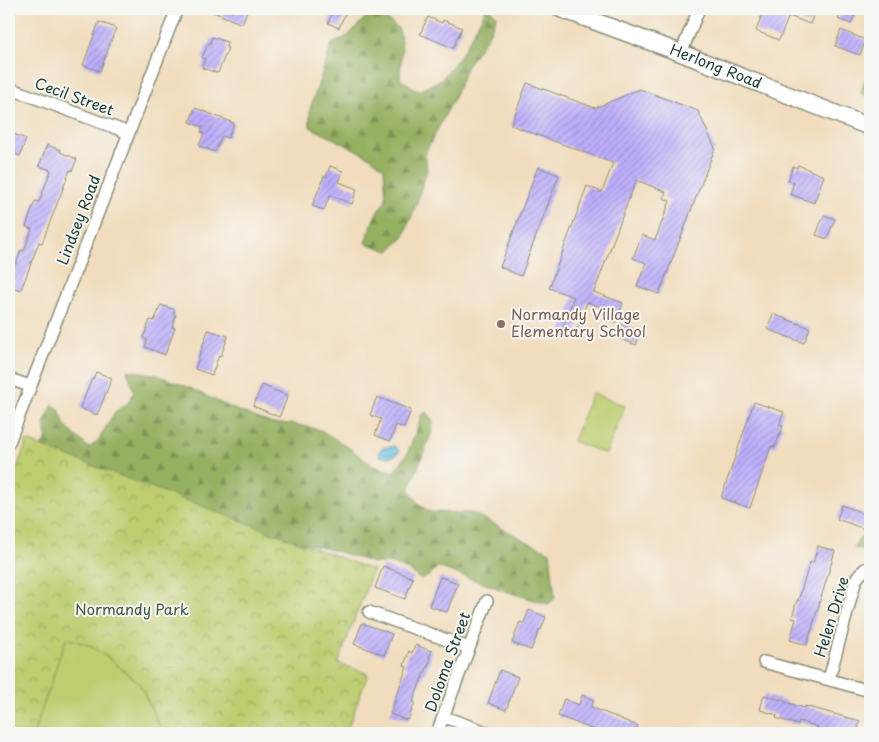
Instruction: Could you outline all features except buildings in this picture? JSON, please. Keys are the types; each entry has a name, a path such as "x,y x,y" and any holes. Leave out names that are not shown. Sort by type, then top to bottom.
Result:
{"street":[{"name":"Lindsey Road","path":"9,442 177,9"},
{"name":"Herlong Road","path":"561,9 681,53 870,127"},
{"path":"681,53 699,9"},
{"name":"Cecil Street","path":"9,88 129,133"},
{"path":"9,379 30,386"},
{"name":"Helen Drive","path":"829,679 856,579 865,570 870,568"},
{"name":"Doloma Street","path":"437,733 486,602"},
{"path":"369,612 469,648"},
{"path":"764,662 870,691"},
{"path":"444,717 489,733"}],"green space":[{"path":"486,9 497,15 489,34 468,64 452,102 425,153 427,170 403,238 389,251 365,243 376,214 386,200 384,168 370,157 310,127 310,109 332,44 348,36 367,16 380,14 399,29 402,47 400,79 419,91 442,79 461,55"},
{"path":"870,70 870,98 861,93"},
{"path":"127,370 154,374 190,388 231,408 273,424 293,424 321,430 373,466 394,472 407,454 420,421 420,416 426,412 433,422 431,434 409,490 418,503 429,512 473,513 550,552 555,598 548,604 438,567 429,576 420,579 409,570 389,563 373,563 336,551 259,532 30,462 47,438 44,423 53,405 59,409 65,426 89,448 97,442 115,412 129,402 134,391"},
{"path":"592,393 625,406 606,454 573,441"},
{"name":"Normandy Park","path":"27,441 373,570 338,663 368,674 346,733 9,733 9,490"},
{"path":"870,533 870,550 854,548 861,536"},
{"path":"66,638 88,645 107,657 139,683 163,733 34,733"}],"water":[{"path":"394,446 398,449 398,454 387,457 380,456 379,452 382,448"}],"place":[{"name":"Normandy Village Elementary School","path":"501,324"}]}
